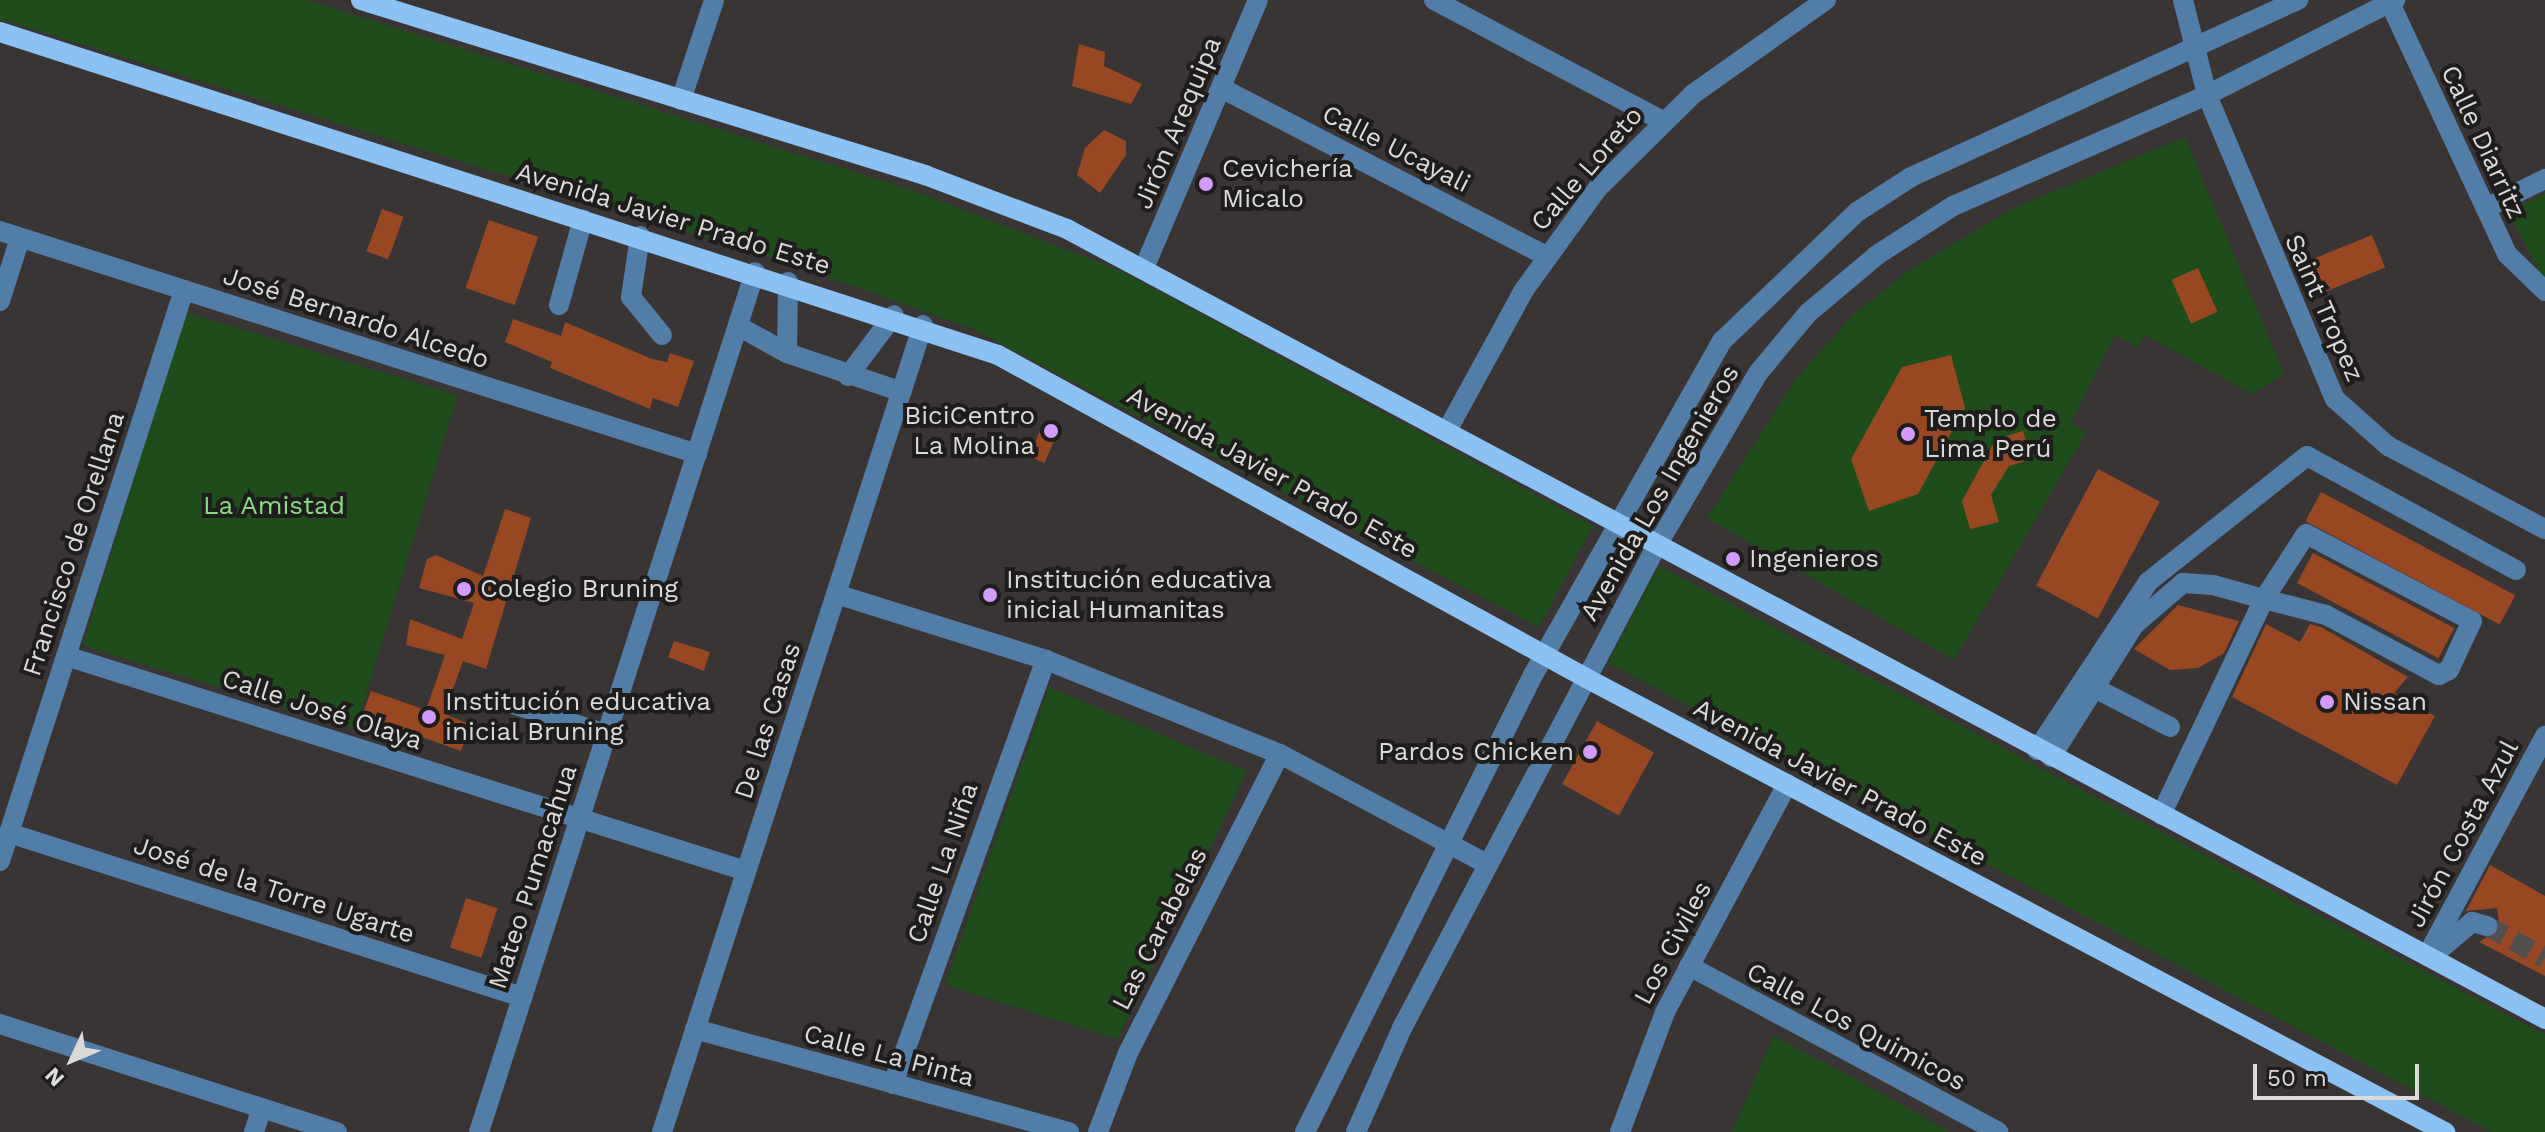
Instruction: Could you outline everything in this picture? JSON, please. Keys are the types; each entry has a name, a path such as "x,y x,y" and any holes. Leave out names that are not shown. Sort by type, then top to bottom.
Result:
{"main road":[{"path":"361,0 408,7 681,100 969,190 1145,266 1449,427 1656,547 2545,1019"},
{"name":"Avenida Javier Prado Este","path":"0,32 894,315 1061,384 1586,678 2445,1132"}],"street":[{"path":"681,100 714,0"},
{"name":"Jirón Arequipa","path":"1145,266 1258,0"},
{"path":"1434,0 1663,121"},
{"name":"Calle Loreto","path":"1449,427 1546,256 1663,121 1803,5 1826,0"},
{"name":"Saint Tropez","path":"2183,0 2199,50 2207,95 2335,399 2388,446 2545,529"},
{"name":"Avenida Los Ingenieros","path":"1305,1132 1446,841 1544,654 1614,524 1722,341 1857,212 1959,153 2199,50 2298,0"},
{"name":"Avenida Los Ingenieros","path":"1356,1132 1487,864 1656,547 1758,373 1808,313 1877,255 1953,206 2207,95 2393,2"},
{"name":"Calle Diarritz","path":"2393,2 2507,254 2545,291"},
{"name":"Calle Ucayali","path":"1221,88 1546,256"},
{"path":"2486,208 2545,179"},
{"path":"559,305 583,219"},
{"name":"José Bernardo Alcedo","path":"0,231 697,454"},
{"path":"640,236 631,297 662,335"},
{"path":"0,301 20,238"},
{"name":"Mateo Pumacahua","path":"479,1132 755,272"},
{"path":"787,353 788,282"},
{"name":"Francisco de Orellana","path":"0,861 184,290"},
{"path":"848,376 894,315"},
{"name":"De las Casas","path":"662,1132 923,325"},
{"path":"738,326 787,353 902,392"},
{"path":"2044,753 2148,582 2307,456 2516,570"},
{"path":"2086,683 2134,625 2169,590 2199,582 2264,599 2326,615 2439,675 2449,670 2472,626 2313,534 2301,539 2264,599 2161,815"},
{"path":"836,594 1046,660 1280,754 1487,864"},
{"name":"Calle José Olaya","path":"66,656 746,871"},
{"name":"Calle La Niña","path":"893,1084 1046,660"},
{"path":"2086,683 2170,727"},
{"path":"500,700 606,734"},
{"name":"Jirón Costa Azul","path":"2429,957 2545,736"},
{"name":"Las Carabelas","path":"1098,1132 1128,1053 1280,754"},
{"name":"Los Civiles","path":"1620,1132 1689,966 1787,784"},
{"name":"José de la Torre Ugarte","path":"9,833 522,997"},
{"path":"2429,957 2472,922 2487,926"},
{"name":"Calle Los Quimicos","path":"1689,966 1998,1132"},
{"path":"0,1024 337,1132"},
{"name":"Calle La Pinta","path":"695,1029 1069,1132"},
{"path":"254,1132 262,1108"}],"green space":[{"path":"0,0 307,0 912,190 1121,271 1593,526 1539,627 973,329 786,262 0,19"},
{"path":"2185,137 2284,374 2252,394 2145,335 2138,348 2115,335 2071,422 2086,433 1954,660 1707,518 1797,377 1853,315 1909,270 2014,208"},
{"path":"2545,193 2545,283 2509,213"},
{"name":"La Amistad","path":"185,312 458,395 356,729 83,646"},
{"path":"1659,566 2545,1035 2545,1132 2492,1132 1608,663"},
{"path":"1049,687 1247,771 1117,1039 945,985"},
{"path":"1773,1036 1859,1081 1950,1132 1732,1132"}],"building":[{"path":"1079,44 1105,52 1104,66 1142,84 1131,104 1072,86"},
{"path":"1104,130 1126,141 1126,155 1100,193 1077,175 1085,148"},
{"path":"382,209 404,217 388,259 367,251"},
{"path":"489,220 538,237 515,305 466,288"},
{"path":"2372,235 2385,267 2316,295 2303,263"},
{"path":"2198,268 2218,312 2191,324 2172,280"},
{"path":"513,319 561,336 565,322 652,359 667,362 670,353 694,361 678,407 653,398 650,409 550,368 552,362 505,342"},
{"name":"Templo de Lima Perú","path":"1951,355 1965,408 1918,494 1869,511 1851,459 1902,367"},
{"path":"1043,424 1059,431 1044,463 1029,456"},
{"path":"2023,431 2032,459 2009,466 1991,495 1999,522 1970,529 1962,501 1996,439"},
{"path":"2098,469 2160,502 2098,618 2036,586"},
{"path":"2321,492 2515,595 2500,624 2306,521"},
{"path":"505,509 531,518 486,669 463,661 444,714 470,724 461,751 362,716 371,691 426,710 445,655 406,645 410,619 462,639 474,603 419,588 427,559 436,555 483,576"},
{"path":"2313,553 2454,628 2438,658 2297,583"},
{"path":"2178,605 2239,621 2224,653 2198,668 2170,670 2134,649"},
{"name":"Nissan","path":"2266,624 2300,642 2310,624 2321,627 2408,677 2394,693 2435,716 2397,785 2232,697"},
{"path":"674,641 710,652 704,671 668,657"},
{"path":"1597,721 1654,753 1619,815 1562,784"},
{"path":"2490,865 2545,896 2545,976 2479,942 2500,929 2497,908 2466,911"},
{"path":"466,898 497,908 481,958 450,947"}],"tunnel":[{"path":"2487,926 2545,958"}],"place":[{"name":"Cevichería Micalo","path":"1206,184"},
{"name":"BiciCentro La Molina","path":"1051,431"},
{"name":"Templo de Lima Perú","path":"1908,434"},
{"name":"Ingenieros","path":"1733,559"},
{"name":"Colegio Bruning","path":"464,589"},
{"name":"Institución educativa inicial Humanitas","path":"990,595"},
{"name":"Nissan","path":"2327,702"},
{"name":"Institución educativa inicial Bruning","path":"429,717"},
{"name":"Pardos Chicken","path":"1590,752"}]}
